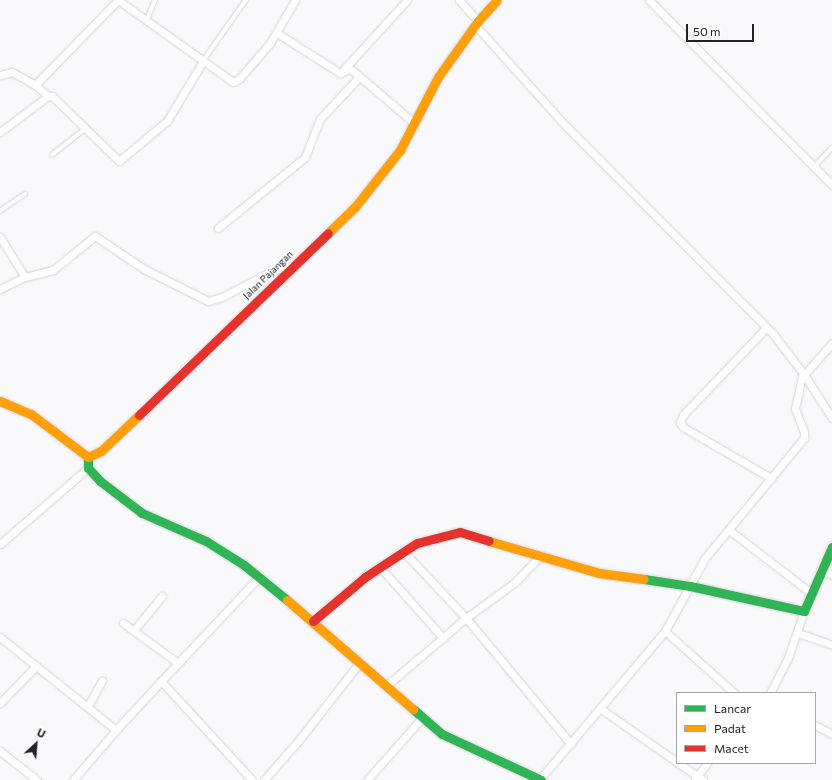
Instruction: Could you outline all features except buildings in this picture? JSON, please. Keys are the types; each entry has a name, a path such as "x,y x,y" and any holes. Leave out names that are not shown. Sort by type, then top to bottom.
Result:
{"street":[{"path":"35,85 118,0 230,81 235,82 277,33 295,0"},
{"path":"338,72 349,65 407,0"},
{"path":"459,0 477,24 562,122 766,328 803,373 832,418"},
{"name":"Jalan Pajangan","path":"88,457 101,450 355,207 394,160 438,77 477,24 498,0"},
{"path":"649,0 832,185"},
{"path":"277,33 338,72 343,73 350,69 414,122"},
{"path":"0,76 12,72 35,85 48,96 54,97 116,160 120,160 167,121 203,61"},
{"path":"218,228 305,157 320,119 359,77"},
{"path":"0,132 48,96"},
{"path":"0,288 25,277 53,270 95,236 144,268 208,301 222,297 274,270 294,265"},
{"path":"0,237 25,277"},
{"path":"766,328 689,409 680,422 683,427 771,478"},
{"path":"0,401 31,414 74,450 88,457 88,468 100,481 142,513 206,541 259,578 313,621 442,734 540,780 665,631 705,558 805,436 795,409 803,373 832,343"},
{"path":"0,544 88,468"},
{"path":"729,530 811,592"},
{"path":"313,621 380,568 417,543 464,531 599,573 690,586 804,612"},
{"path":"770,692 798,633 811,592 832,547"},
{"path":"404,552 466,618 571,744"},
{"path":"386,686 466,618 514,583 541,555"},
{"path":"380,568 443,638"},
{"path":"820,570 832,575"},
{"path":"73,780 161,681 259,578"},
{"path":"134,630 162,596"},
{"path":"123,622 178,663"},
{"path":"665,631 733,692"},
{"path":"798,633 832,645"},
{"path":"0,637 88,706 116,730"},
{"path":"264,780 299,740 360,662"},
{"path":"0,703 36,666"},
{"path":"88,706 102,681"},
{"path":"161,681 252,780"},
{"path":"601,709 676,762"},
{"path":"367,780 422,718"},
{"path":"816,726 832,734"},
{"path":"0,750 37,780"},
{"path":"679,764 698,779 706,764"}],"lane":[{"path":"147,20 155,0"},
{"path":"203,61 246,0"},
{"path":"52,155 86,128"},
{"path":"814,167 832,148"},
{"path":"0,211 25,194"}],"traffic: fast":[{"path":"88,457 88,468 100,481 142,513 206,541 244,565 287,600"},
{"path":"644,579 690,586 804,611 832,547"},
{"path":"413,709 442,734 541,780"}],"traffic: slow":[{"path":"328,233 355,207 400,150 438,77 478,21 497,0"},
{"path":"0,401 31,414 88,457 101,451 139,415"},
{"path":"489,541 599,573 644,579"},
{"path":"287,600 413,709"}],"traffic: jam":[{"path":"139,415 328,233"},
{"path":"313,621 365,577 417,543 460,532 489,541"}]}
